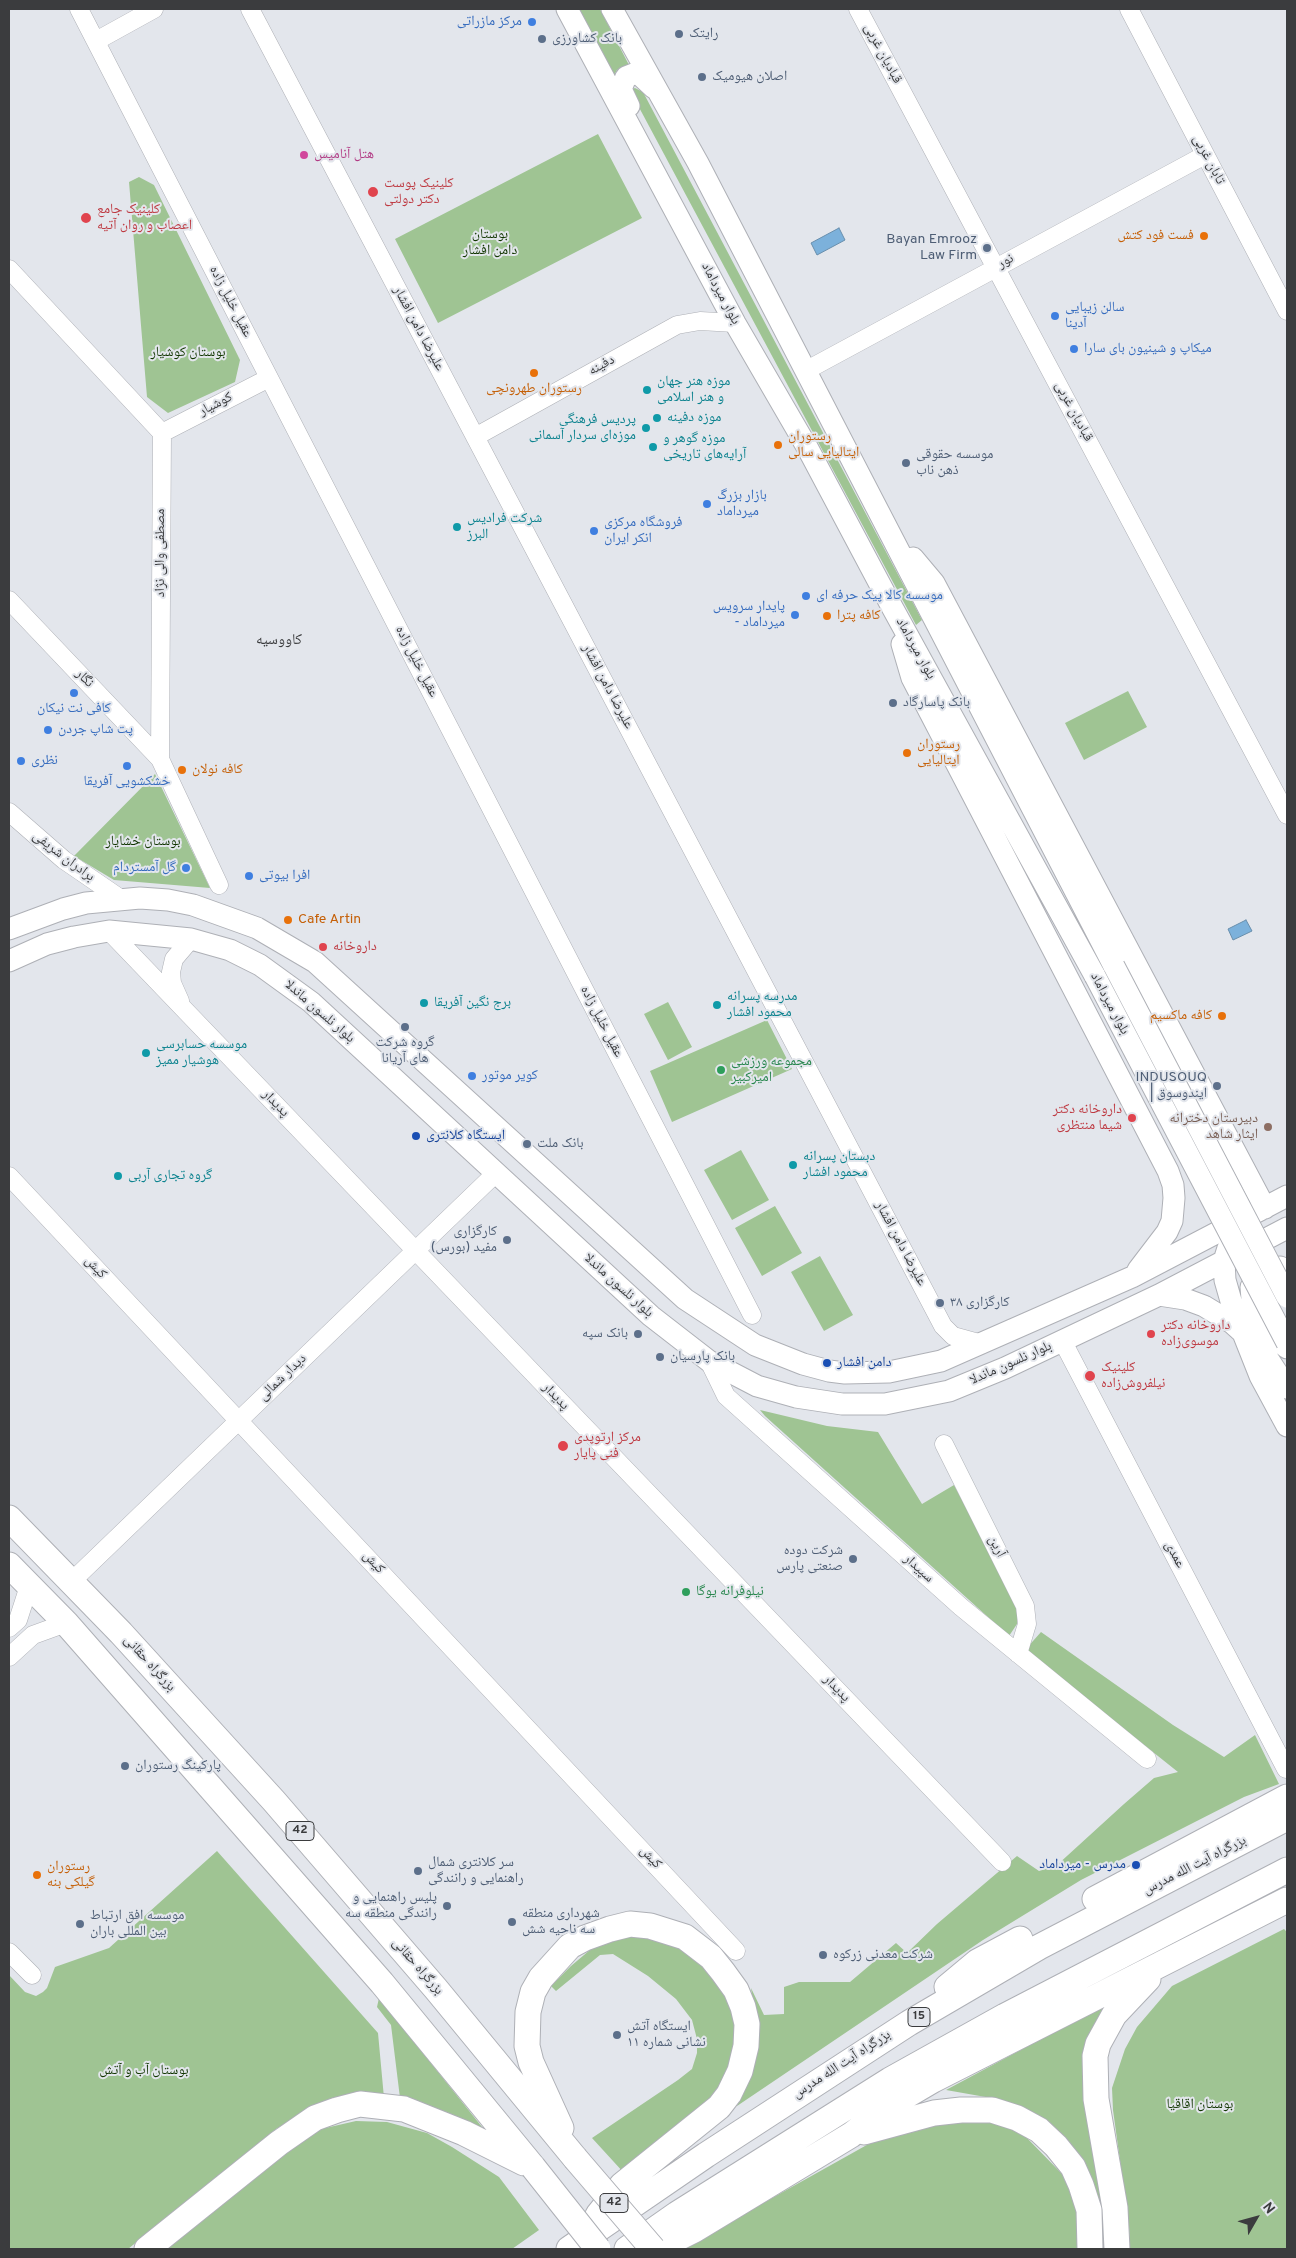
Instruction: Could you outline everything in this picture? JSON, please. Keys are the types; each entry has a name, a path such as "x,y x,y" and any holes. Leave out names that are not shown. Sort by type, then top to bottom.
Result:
{"highway":[{"name":"بزرگراه حقانی","path":"9,1518 121,1634 280,1808 436,1989 575,2158 654,2249"},
{"path":"9,1565 66,1623 382,1983 598,2249"},
{"path":"909,2023 977,1962 1287,1797"},
{"name":"بزرگراه آیت الله مدرس","path":"570,2249 706,2155 909,2023 1039,1947 1287,1818"},
{"path":"627,2249 677,2214 890,2080 1005,2016 1287,1870"},
{"path":"654,2249 694,2230 851,2135 887,2107 933,2080 1287,1900"},
{"path":"570,2249 622,2185 719,2107 729,2094 740,2071 746,2046 747,2024 744,2007 724,1972 711,1957 685,1937 650,1926 630,1924 586,1938 570,1946 555,1960 533,1992 528,2012 527,2046 531,2062 575,2158"},
{"path":"1117,2249 1115,2208 1096,2099 1096,2050 1114,2016 1137,1988 1148,1978 1198,1945"},
{"path":"147,2249 279,2143 315,2118 360,2104 404,2109 464,2133 533,2167"},
{"path":"790,2142 851,2135 934,2112 992,2110 1017,2118 1039,2130 1056,2146 1073,2167 1089,2210 1090,2249"}],"main road":[{"name":"بلوار میرداماد","path":"567,9 643,148 735,324 807,447 892,607 1095,976 1287,1343"},
{"name":"بلوار میرداماد","path":"612,9 698,163 807,370 1287,1297"},
{"path":"643,148 636,124 621,89 623,80 630,74 639,74 650,83 663,100"},
{"path":"889,531 934,583 1265,1208"},
{"path":"892,607 912,678 1152,1136 1173,1185 1174,1212 1167,1232 1132,1277"},
{"path":"9,929 63,909 121,899 168,900 222,914 257,928 315,962 671,1286 726,1328 755,1345 803,1364 829,1371 862,1373 916,1368 941,1361 1132,1277 1287,1196"},
{"name":"بلوار نلسون ماندلا","path":"9,961 47,944 109,931 191,939 230,950 260,965 304,996 651,1316 709,1361 757,1386 777,1392 842,1404 884,1404 950,1391 1159,1295 1287,1228"},
{"path":"1152,1136 1171,1147 1188,1148 1195,1146 1201,1142 1209,1130 1212,1109"},
{"path":"1234,1224 1224,1261 1225,1280 1233,1308 1260,1376 1287,1426"},
{"path":"1193,1245 1204,1249 1209,1255 1209,1262 1205,1271"},
{"path":"1287,1270 1280,1267 1266,1270 1251,1287 1252,1312 1259,1325 1287,1348"},
{"path":"1159,1295 1185,1299 1204,1306 1244,1333 1263,1351 1287,1388"}],"street":[{"name":"عقیل خلیل زاده","path":"79,9 752,1315"},
{"path":"96,41 154,9"},
{"name":"علیرضا دامن افشار","path":"250,9 943,1326 953,1336 982,1344"},
{"name":"قبادیان غربی","path":"858,9 1287,815"},
{"name":"تابان غربی","path":"1128,9 1287,311"},
{"name":"نور","path":"807,370 1205,155"},
{"path":"9,269 162,433"},
{"name":"دفینه","path":"475,437 676,325 700,321 735,324"},
{"name":"کوشیار","path":"162,433 270,378"},
{"name":"مصطفی والی نژاد","path":"162,433 160,759 219,885"},
{"name":"نگار","path":"9,600 160,759"},
{"name":"برادران شریفی","path":"9,812 64,860 121,899"},
{"name":"پدیدار","path":"109,931 1002,1862"},
{"path":"185,1010 172,983 171,972 174,959 191,939"},
{"name":"دیدار شمالی","path":"71,1582 495,1174"},
{"name":"کیش","path":"9,1176 736,1950"},
{"name":"عمدی","path":"1062,1340 1286,1769"},
{"name":"سپیدار","path":"709,1361 726,1396 961,1607 1146,1759"},
{"name":"آرین","path":"944,1444 1025,1606 1027,1624 1018,1654"},
{"path":"9,1628 18,1620 29,1586"},
{"path":"9,1657 33,1635 66,1623"},
{"path":"9,1952 32,1975"}],"green space":[{"path":"577,9 600,9 630,67 617,70 612,79"},
{"path":"635,88 643,92 922,620 916,625 634,98 632,89"},
{"name":"بوستان دامن افشار","path":"598,134 642,218 438,323 395,239"},
{"name":"بوستان کوشیار","path":"139,177 154,185 240,360 235,382 168,413 147,397 129,182"},
{"path":"1128,691 1147,727 1084,760 1065,723"},
{"name":"بوستان خشایار","path":"155,774 210,888 114,880 74,856"},
{"path":"668,1002 692,1047 668,1060 644,1014"},
{"name":"مجموعه ورزشی امیرکبیر","path":"767,1020 792,1069 672,1122 650,1071"},
{"path":"741,1150 769,1200 732,1220 704,1170"},
{"path":"775,1206 802,1253 762,1276 735,1228"},
{"path":"820,1256 853,1315 824,1331 791,1272"},
{"path":"760,1410 827,1426 878,1432 922,1504 954,1485 1019,1609 1017,1624 1009,1636 765,1416"},
{"path":"1041,1632 1173,1725 1224,1757 1255,1735 1279,1784 1244,1797 1081,1880 983,1940 737,2106 754,2062 757,2034 751,1988 764,2015 784,2014 784,1987 799,1982 850,1982 896,1943 907,1953 937,1924 1017,1856 1039,1871 1056,1866 1154,1778 1178,1772 1025,1650"},
{"name":"بوستان آب و آتش","path":"217,1851 378,2033 384,2098 316,2105 276,2129 128,2249 9,2249 9,1975 25,1992 36,1996 43,1992 47,1988 55,1967 109,1948"},
{"name":"بوستان اقاقیا","path":"1284,1929 1287,1932 1287,2249 1130,2249 1129,2226 1113,2110 1112,2088 1125,2049 1137,2027 1172,1986"},
{"path":"641,1933 681,1944 720,1980 736,2018 736,2037 722,2090 624,2173 592,2138 692,2069 697,2053 697,2039 692,2020 676,1999 648,1976 613,1954 600,1955 556,1991 551,1986 597,1944"},
{"path":"379,1998 490,2137 400,2098 391,2025 377,2007"},
{"path":"1110,2002 1108,2007 1105,2196 1108,2249 1097,2249 1093,2202 997,2099 946,2090"},
{"path":"984,2118 1005,2125 1026,2137 1066,2178 1079,2207 1082,2249 681,2249 890,2132"},
{"path":"356,2121 387,2122 427,2133 452,2147 499,2177 539,2230 512,2249 166,2249 284,2153 321,2129"}],"water":[{"path":"839,228 845,240 817,255 811,243"},
{"path":"1246,920 1252,931 1233,940 1228,929"}],"place":[{"name":"مرکز مازراتی","path":"532,22"},
{"name":"رایتک","path":"679,34"},
{"name":"بانک کشاورزی","path":"542,39"},
{"name":"اصلان هیومیک","path":"702,77"},
{"name":"هتل آنامیس","path":"304,155"},
{"name":"کلینیک پوست دکتر دولتى","path":"373,192"},
{"name":"کلینیک جامع اعصاب و روان آتیه","path":"86,218"},
{"name":"فست فود کتش","path":"1204,236"},
{"name":"Bayan Emrooz Law Firm","path":"987,248"},
{"name":"سالن زیبایی آدینا","path":"1055,316"},
{"name":"میکاپ و شینیون بای سارا","path":"1074,349"},
{"name":"رستوران طهرونچى","path":"534,373"},
{"name":"موزه هنر جهان و هنر اسلامی","path":"647,390"},
{"name":"موزه دفینه","path":"657,418"},
{"name":"پردیس فرهنگی موزه‌ای سردار آسمانی","path":"646,428"},
{"name":"رستوران ایتالیایی سالی","path":"778,445"},
{"name":"موزه گوهر و آرایه‌های تاریخی","path":"653,447"},
{"name":"موسسه حقوقی ذهن ناب","path":"906,463"},
{"name":"بازار بزرگ میرداماد","path":"707,504"},
{"name":"شرکت فرادیس البرز","path":"457,527"},
{"name":"فروشگاه مرکزی انکر ایران","path":"594,531"},
{"name":"موسسه کالا پیک حرفه ای","path":"806,596"},
{"name":"پایدار سرویس - میرداماد","path":"795,615"},
{"name":"کافه پترا","path":"827,616"},
{"name":"کافی نت نیکان","path":"74,693"},
{"name":"بانک پاسارگاد","path":"893,703"},
{"name":"پت شاپ جردن","path":"48,730"},
{"name":"رستوران ایتالیایی","path":"907,753"},
{"name":"نظری","path":"21,761"},
{"name":"خشکشویی آفریقا","path":"127,766"},
{"name":"کافه نولان","path":"182,770"},
{"name":"گل آمستردام","path":"186,868"},
{"name":"افرا بيوتى","path":"249,876"},
{"name":"Cafe Artin","path":"288,920"},
{"name":"داروخانه","path":"323,947"},
{"name":"برج نگین آفریقا","path":"424,1003"},
{"name":"مدرسه پسرانه محمود افشار","path":"717,1005"},
{"name":"کافه ماکسیم","path":"1222,1016"},
{"name":"گروه شرکت های آریانا","path":"405,1027"},
{"name":"موسسه حسابرسی هوشیار ممیز","path":"146,1053"},
{"name":"مجموعه ورزشی امیرکبیر","path":"721,1070"},
{"name":"کویر موتور","path":"472,1076"},
{"name":"INDUSOUQ | ایندوسوق","path":"1217,1086"},
{"name":"داروخانه دکتر شیما منتظری","path":"1132,1118"},
{"name":"دبیرستان دخترانه ایثار شاهد","path":"1268,1127"},
{"name":"ایستگاه کلانتری","path":"416,1136"},
{"name":"بانک ملت","path":"527,1144"},
{"name":"دبستان پسرانه محمود افشار","path":"793,1165"},
{"name":"گروه تجاری آربی","path":"118,1176"},
{"name":"کارگزاری مفید (بورس)","path":"507,1240"},
{"name":"کارگزاری ۳۸","path":"940,1303"},
{"name":"بانک سپه","path":"638,1334"},
{"name":"داروخانه دکتر موسوی‌زاده","path":"1151,1334"},
{"name":"بانک پارسیان","path":"660,1357"},
{"name":"دامن افشار","path":"827,1363"},
{"name":"کلینیک نیلفروش‌زاده","path":"1090,1376"},
{"name":"مرکز ارتوپدی فنی پایار","path":"563,1446"},
{"name":"شرکت دوده صنعتی پارس","path":"853,1559"},
{"name":"نیلوفرانه یوگا","path":"686,1592"},
{"name":"پارکینگ رستوران","path":"125,1766"},
{"name":"مدرس - میرداماد","path":"1136,1865"},
{"name":"سر کلانتری شمال راهنمایی و رانندگی","path":"418,1871"},
{"name":"رستوران گیلکی بنه","path":"37,1875"},
{"name":"پلیس راهنمایی و رانندگی منطقه سه","path":"447,1906"},
{"name":"شهرداری منطقه سه ناحیه شش","path":"512,1922"},
{"name":"موسسه افق ارتباط بین المللی باران","path":"80,1924"},
{"name":"شرکت معدنی زرکوه","path":"823,1955"},
{"name":"ایستگاه آتش نشانی شماره ۱۱","path":"617,2035"}],"district":[{"name":"کاووسیه","path":"279,641"}]}
